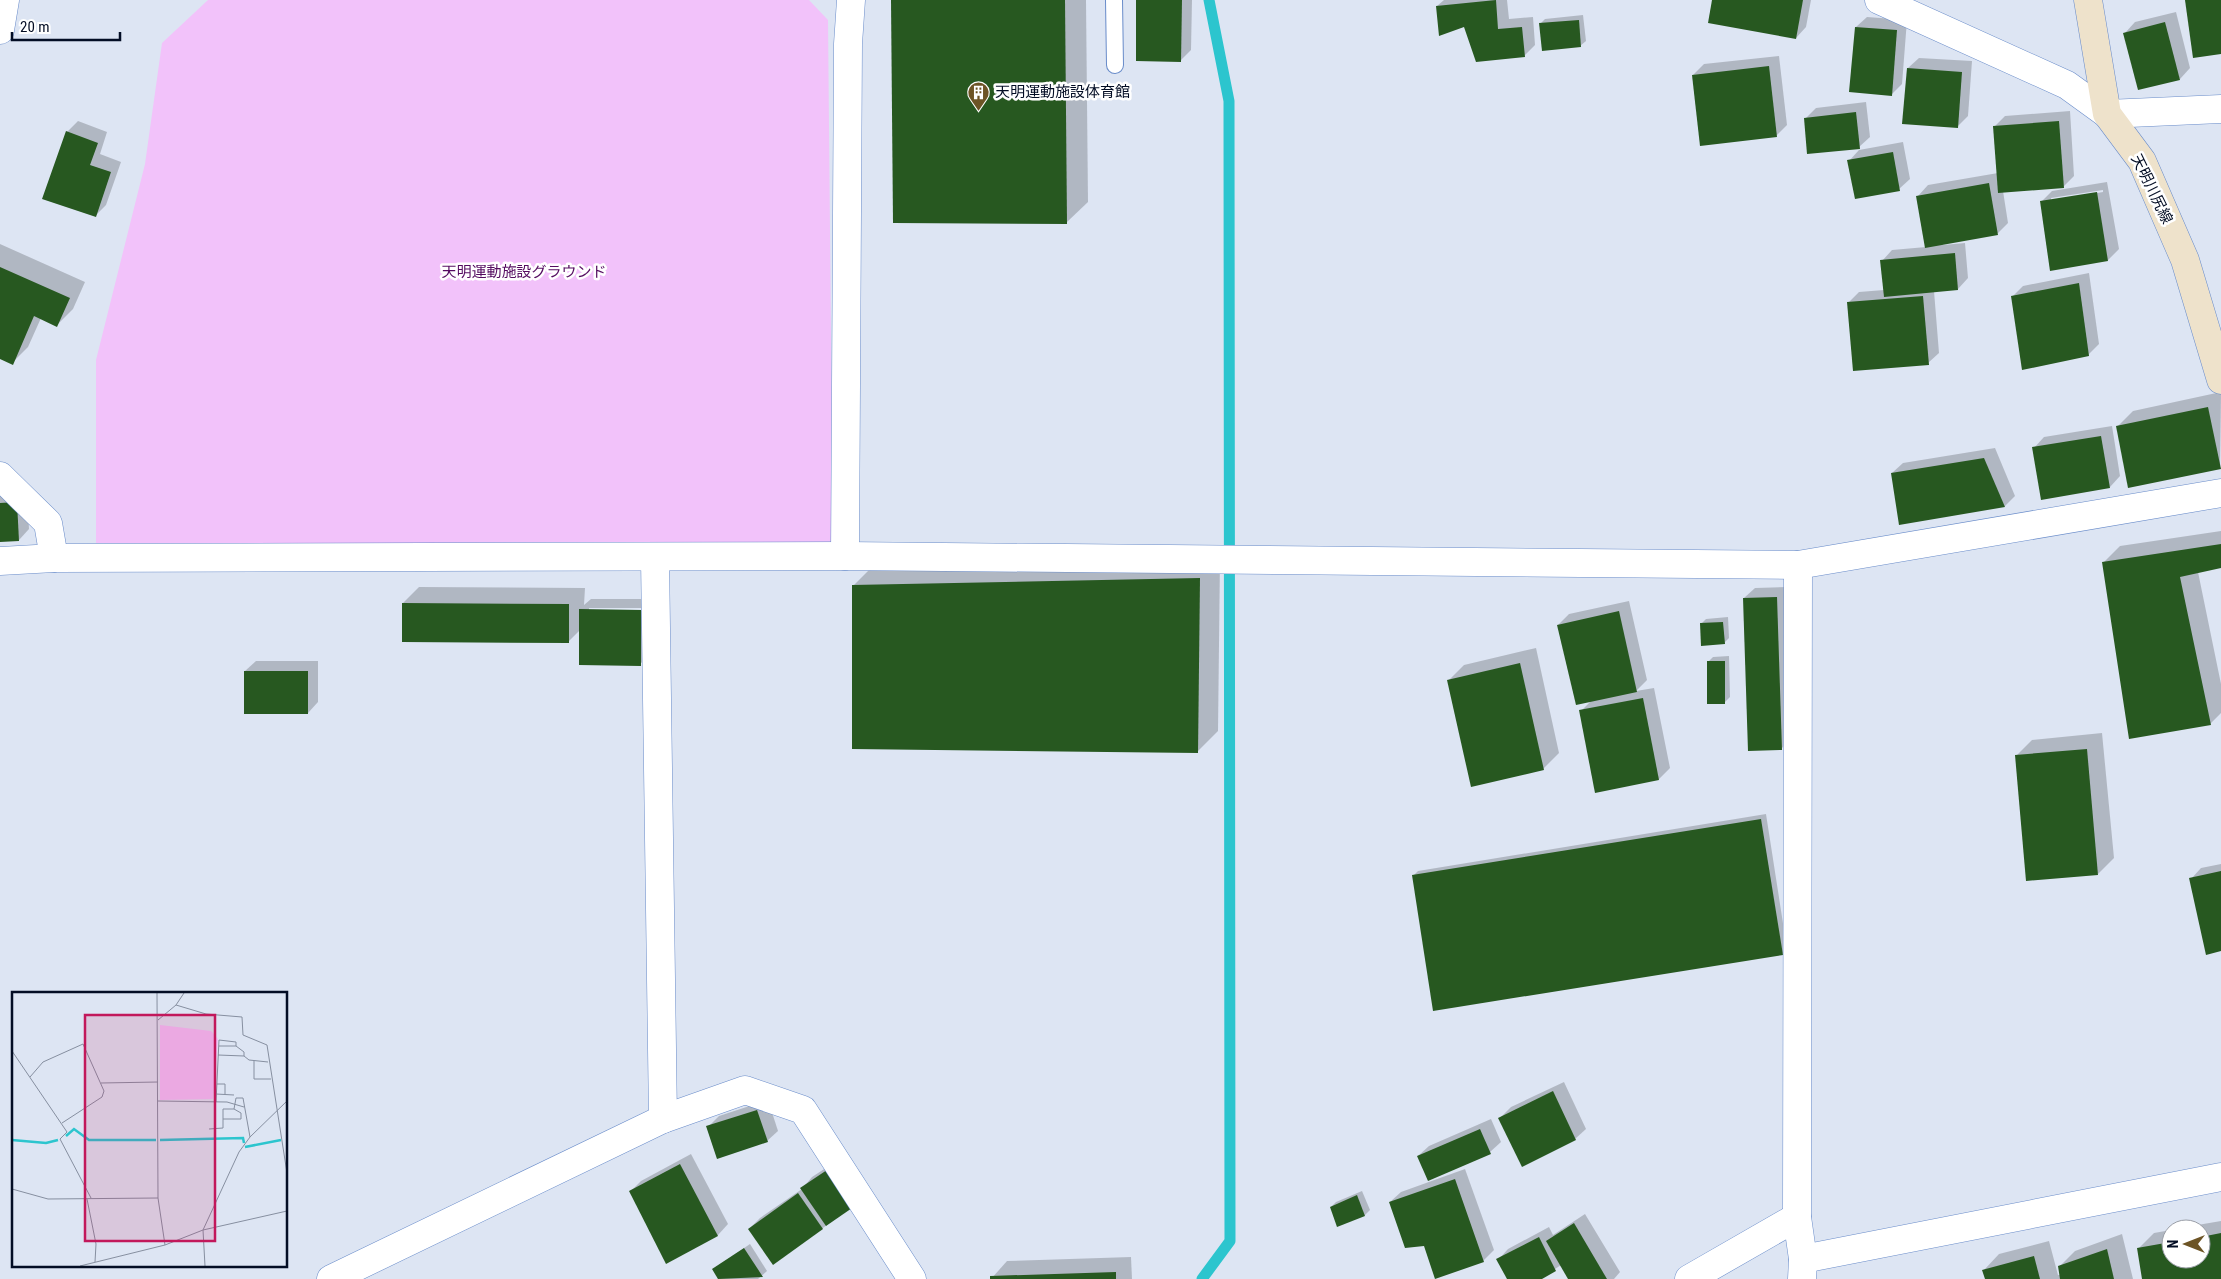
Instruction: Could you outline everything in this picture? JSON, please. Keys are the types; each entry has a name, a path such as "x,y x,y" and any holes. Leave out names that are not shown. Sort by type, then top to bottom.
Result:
{"main road":[{"name":"天明川尻線","path":"2088,0 2107,114 2142,161 2185,260 2221,380"}],"street":[{"path":"0,30 4,0"},
{"path":"845,556 848,44 850,0"},
{"path":"1879,0 2067,85 2107,114 2221,109"},
{"path":"0,476 48,523 54,558"},
{"path":"0,561 54,558 655,558 845,556 1798,564 2221,493"},
{"path":"655,558 663,1119"},
{"path":"1798,564 1796,1217 1802,1269 2221,1177"},
{"path":"331,1279 663,1119 745,1090 803,1110 912,1279"},
{"path":"1689,1279 1796,1217"}],"lane":[{"path":"1114,0 1115,65"}],"green space":[{"name":"天明運動施設グラウンド","path":"208,0 809,0 828,20 833,546 96,543 96,360 145,164 162,43"}],"building":[{"name":"天明運動施設体育館","path":"891,0 1065,0 1067,224 893,223"},
{"path":"1136,0 1182,0 1181,62 1136,61"},
{"path":"1496,0 1498,29 1522,27 1525,57 1476,62 1464,27 1439,36 1436,6"},
{"path":"1712,0 1803,0 1796,39 1708,23"},
{"path":"2185,0 2221,0 2221,54 2193,58"},
{"path":"1579,20 1581,47 1542,51 1539,23"},
{"path":"2165,22 2180,80 2138,90 2123,33"},
{"path":"1855,27 1897,30 1892,96 1849,92"},
{"path":"1769,66 1777,137 1700,146 1692,75"},
{"path":"1907,68 1962,72 1958,128 1902,124"},
{"path":"1856,112 1860,149 1807,154 1804,118"},
{"path":"2059,121 2064,188 1998,193 1993,126"},
{"path":"66,131 98,143 90,165 111,172 96,217 42,199"},
{"path":"1893,152 1900,191 1855,199 1847,160"},
{"path":"1989,183 1998,235 1925,248 1916,196"},
{"path":"2097,192 2108,261 2050,271 2040,201"},
{"path":"1955,253 1958,290 1884,297 1880,260"},
{"path":"0,267 70,298 57,327 34,316 13,365 0,359"},
{"path":"2079,283 2089,356 2022,370 2011,296"},
{"path":"1923,296 1929,365 1853,371 1847,302"},
{"path":"2208,407 2221,469 2128,488 2116,426"},
{"path":"2101,436 2110,488 2041,500 2032,447"},
{"path":"1984,458 2005,507 1899,525 1891,473"},
{"path":"17,502 19,541 0,542 0,503"},
{"path":"2221,544 2221,568 2180,577 2211,725 2129,739 2102,562"},
{"path":"1200,578 1198,753 852,749 852,585"},
{"path":"1777,597 1782,750 1748,751 1743,598"},
{"path":"402,603 569,604 569,643 402,642"},
{"path":"579,609 641,610 641,666 579,665"},
{"path":"1619,611 1637,692 1576,705 1557,625"},
{"path":"1723,622 1725,644 1701,646 1700,623"},
{"path":"1707,661 1725,661 1725,704 1707,704"},
{"path":"1520,663 1544,770 1471,787 1447,680"},
{"path":"244,671 308,671 308,714 244,714"},
{"path":"1643,698 1659,780 1595,793 1579,710"},
{"path":"2087,749 2098,875 2026,881 2015,755"},
{"path":"1761,819 1783,955 1433,1011 1412,875"},
{"path":"2221,871 2221,951 2206,955 2189,878"},
{"path":"1553,1091 1576,1140 1522,1167 1498,1118"},
{"path":"757,1110 768,1142 717,1159 706,1126"},
{"path":"1480,1129 1491,1154 1428,1181 1417,1156"},
{"path":"680,1164 718,1236 666,1264 629,1191"},
{"path":"830,1168 855,1206 826,1226 800,1188"},
{"path":"1455,1179 1484,1262 1435,1279 1424,1246 1405,1248 1389,1202"},
{"path":"798,1193 823,1229 773,1265 748,1229"},
{"path":"1357,1195 1365,1216 1337,1227 1330,1207"},
{"path":"1574,1223 1607,1279 1568,1279 1546,1241"},
{"path":"2221,1233 2221,1279 2142,1279 2137,1248 2161,1244 2161,1269 2211,1269 2211,1235"},
{"path":"1539,1237 1556,1271 1542,1279 1507,1279 1496,1259"},
{"path":"744,1248 763,1277 718,1279 712,1269"},
{"path":"2107,1249 2114,1279 2060,1279 2058,1266"},
{"path":"2034,1256 2040,1279 1985,1279 1982,1270"},
{"path":"1116,1272 1116,1279 990,1279 990,1276"}],"waterway":[{"path":"1202,1279 1230,1241 1229,101 1209,0"}],"place":[{"name":"天明運動施設体育館","path":"979,111"}]}
